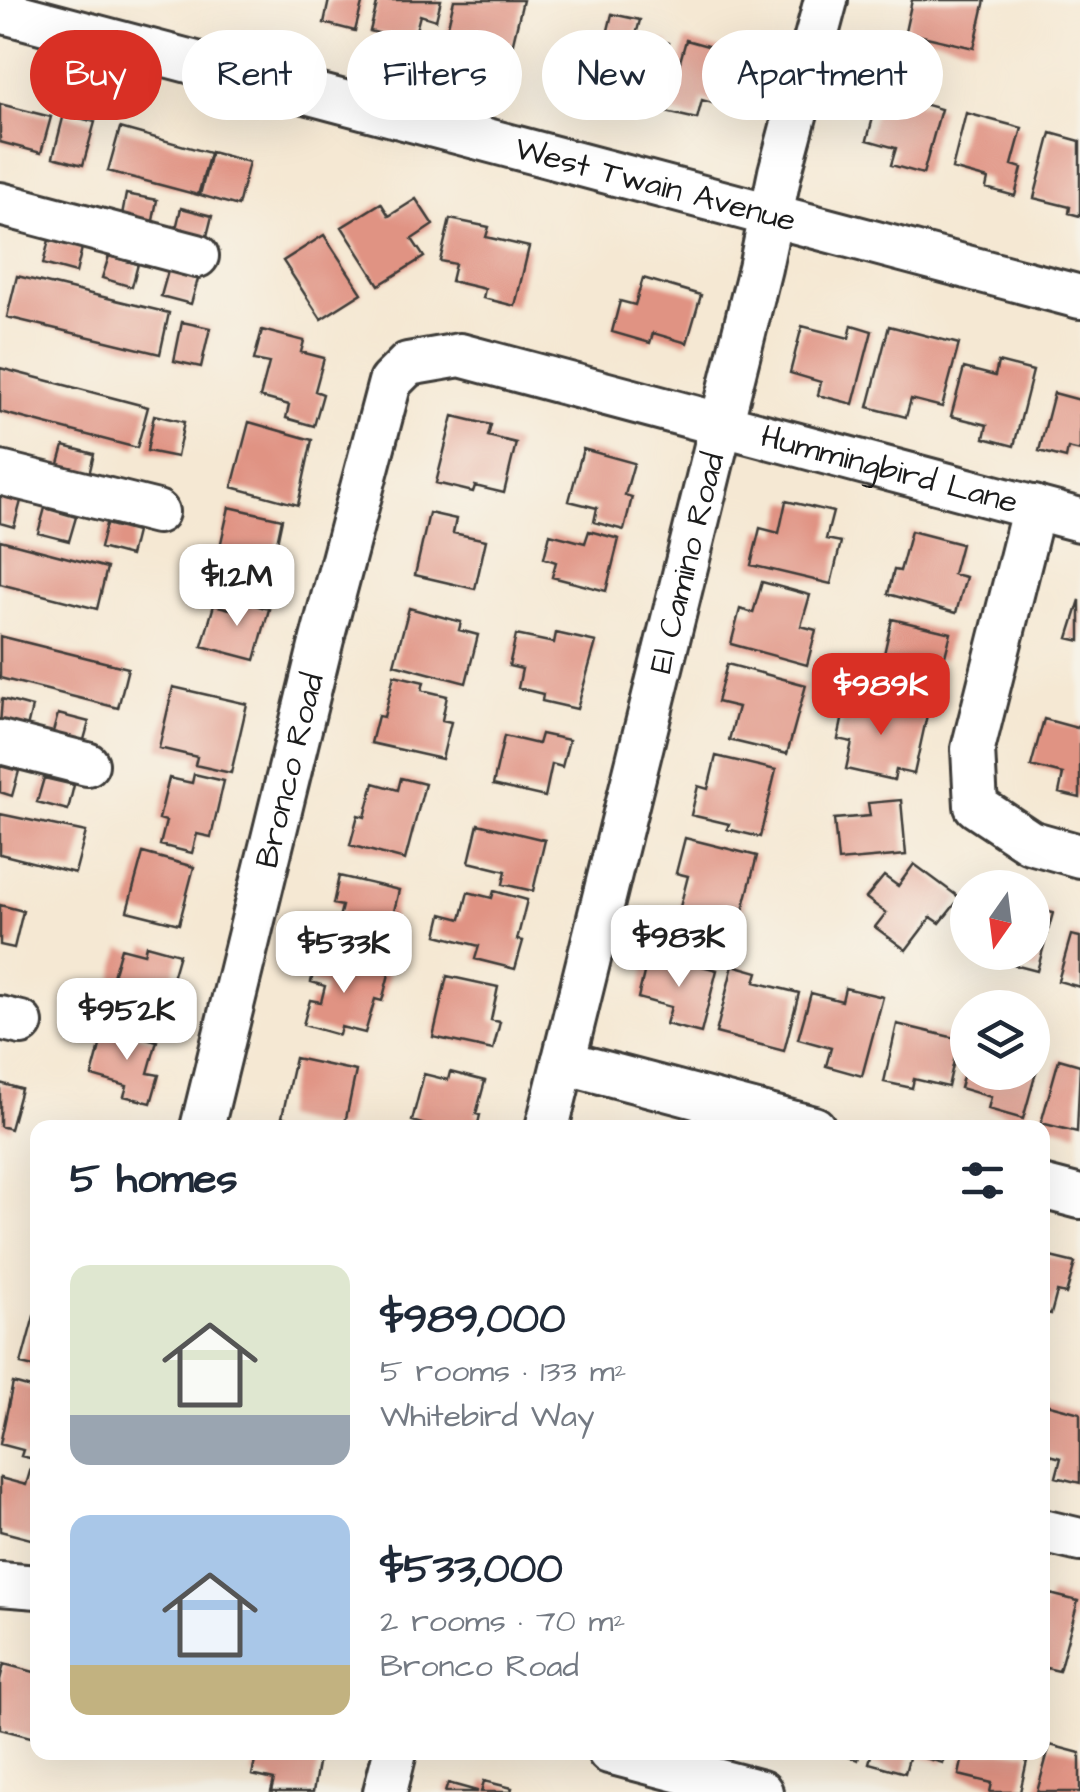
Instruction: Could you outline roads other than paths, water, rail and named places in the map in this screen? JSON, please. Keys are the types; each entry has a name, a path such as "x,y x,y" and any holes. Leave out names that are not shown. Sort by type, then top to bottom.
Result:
{"street":[{"name":"El Camino Road","path":"550,1120 826,0"},
{"name":"West Twain Avenue","path":"0,11 1080,297"},
{"path":"0,204 197,256"},
{"name":"Hummingbird Lane","path":"408,364 460,356 1080,520"},
{"name":"Bronco Road","path":"204,1120 390,382 408,364"},
{"path":"0,473 157,512"},
{"path":"1034,507 972,749 976,806 1030,842 1080,856"},
{"path":"0,742 88,764"},
{"path":"564,1062 784,1120"},
{"path":"1050,1189 1080,1197"},
{"path":"1050,1533 1080,1540"},
{"path":"0,1584 30,1586"},
{"path":"384,1792 393,1760"},
{"path":"669,1760 722,1767 761,1792"}]}
